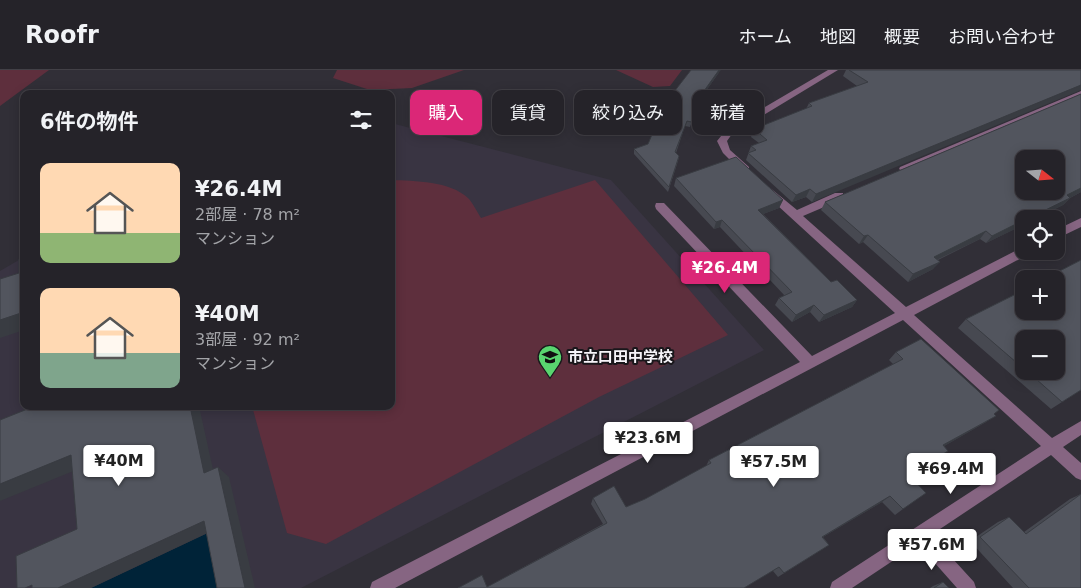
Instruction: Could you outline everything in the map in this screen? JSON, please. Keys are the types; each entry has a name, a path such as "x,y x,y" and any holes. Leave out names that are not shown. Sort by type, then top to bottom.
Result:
{"street":[{"path":"834,70 730,132 722,141 726,152 1081,473"},
{"path":"894,173 1081,94"},
{"path":"795,215 849,192"},
{"path":"660,206 810,363"},
{"path":"1065,230 1081,222"},
{"path":"378,588 1015,256"},
{"path":"838,588 1081,427"},
{"path":"920,534 968,588"}],"shaded area":[{"path":"0,70 49,70 20,90 0,106"},
{"path":"337,70 464,70 412,88 370,90 333,78"},
{"path":"616,70 682,70 670,86 653,87"},
{"name":"市立口田中学校","path":"395,124 410,128 410,135 437,135 611,180 764,350 301,588 0,588 0,271 20,259 20,410 395,410"},
{"path":"395,180 432,183 452,188 468,198 481,218 595,180 728,335 599,397 326,544 287,533 253,410 395,410"}],"water":[{"path":"216,529 229,588 91,588"}],"building":[{"path":"691,70 719,70 705,90 692,90 692,119 691,122 687,121 682,134 682,90 675,90"},
{"path":"849,70 1081,70 1081,85 816,194 810,189 796,195 748,153 756,150 751,146 767,140 761,135 764,135 764,125 812,106 809,103 868,82"},
{"path":"1081,94 1081,188 1067,195 1070,198 1045,210 1015,210 1015,224 992,236 986,231 934,257 940,262 913,274 868,235 864,236 825,202"},
{"path":"652,135 682,135 675,152 679,156 669,187 634,149 648,144"},
{"path":"736,157 783,200 758,210 831,282 837,280 857,300 824,315 814,305 796,315 779,298 792,292 722,220 716,222 676,178"},
{"path":"19,259 20,313 0,320 0,279 19,273"},
{"path":"1081,260 1081,390 1062,402 1037,380 1065,380 1065,330 1015,330 1015,361 966,319 1015,294 1015,320 1065,320 1065,270 1062,270"},
{"path":"921,339 999,410 994,414 996,416 943,445 948,451 909,475 926,493 903,509 890,496 822,537 829,545 784,573 779,567 744,588 458,588 482,575 487,587 607,523 593,498 614,486 626,507 645,499 711,463 709,460 903,359 896,352"},
{"path":"25,410 191,410 204,473 218,467 245,588 217,588 204,521 58,588 32,588 32,585 25,588 17,588 16,556 77,529 71,455 0,484 0,420"},
{"path":"1081,494 1081,588 1029,588 980,537 1009,517 1026,534"},
{"path":"943,582 949,588 934,588"}],"place":[{"name":"市立口田中学校","path":"550,378"}]}
